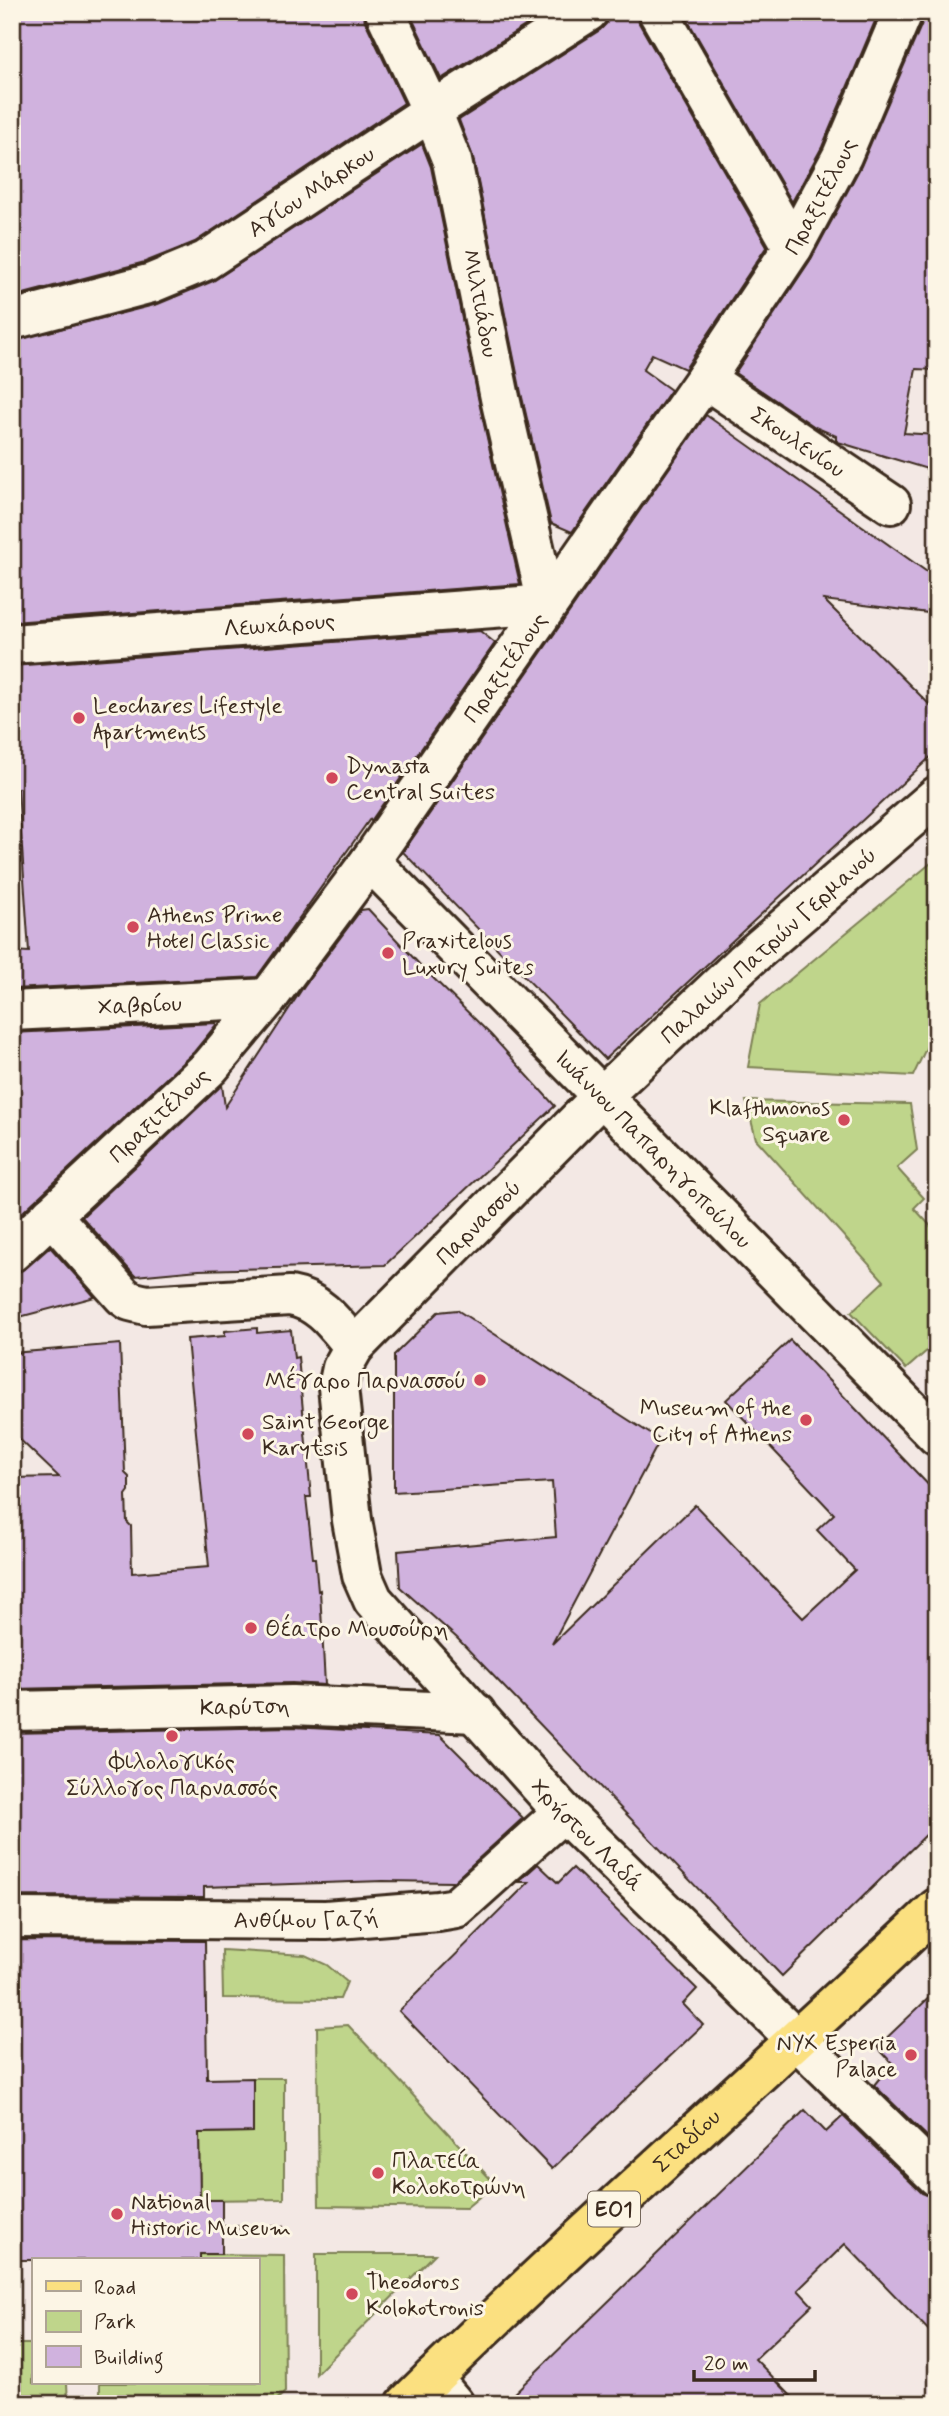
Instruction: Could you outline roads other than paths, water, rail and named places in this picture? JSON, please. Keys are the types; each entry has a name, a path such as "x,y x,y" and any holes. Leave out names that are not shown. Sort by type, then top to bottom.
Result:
{"main road":[{"name":"Σταδίου","path":"431,2395 937,1908"}],"street":[{"name":"Μιλτιάδου","path":"385,12 432,111 452,161 500,398 547,604"},
{"name":"Αγίου Μάρκου","path":"12,320 152,283 205,261 588,12"},
{"path":"657,12 793,247"},
{"name":"Πραξιτέλους","path":"12,1252 210,1067 268,998 370,861 705,379 793,247 842,156 903,12"},
{"name":"Σκουλενίου","path":"705,379 891,504"},
{"name":"Λεωχάρους","path":"12,644 547,604"},
{"name":"Παλαιών Πατρών Γερμανού","path":"601,1097 743,963 937,796"},
{"name":"Ιωάννου Παπαρηγοπούλου","path":"370,861 937,1436"},
{"name":"Χαβρίου","path":"12,1011 268,998"},
{"name":"Παρνασσού","path":"354,1347 601,1097"},
{"path":"51,1215 130,1301 146,1305 290,1296 302,1298 310,1301 328,1317 354,1347"},
{"name":"Χρήστου Λαδά","path":"354,1347 342,1368 338,1387 352,1521 365,1586 373,1600 563,1812 937,2177"},
{"name":"Καρύτση","path":"12,1712 292,1705 477,1713"},
{"name":"Ανθίμου Γαζή","path":"12,1918 326,1920 456,1908 563,1812"}],"place":[{"name":"Leochares Lifestyle Apartments","path":"79,718"},
{"name":"Dynasta Central Suites","path":"332,778"},
{"name":"Athens Prime Hotel Classic","path":"133,927"},
{"name":"Praxitelous Luxury Suites","path":"388,953"},
{"name":"Klafthmonos Square","path":"844,1120"},
{"name":"Μέγαρο Παρνασσού","path":"480,1380"},
{"name":"Museum of the City of Athens","path":"806,1420"},
{"name":"Saint George Karytsis","path":"248,1434"},
{"name":"Θέατρο Μουσούρη","path":"251,1628"},
{"name":"Φιλολογικός Σύλλογος Παρνασσός","path":"172,1736"},
{"name":"NYX Esperia Palace","path":"911,2055"},
{"name":"Πλατεία Κολοκοτρώνη","path":"378,2173"},
{"name":"National Historic Museum","path":"117,2214"},
{"name":"Theodoros Kolokotronis","path":"352,2294"}]}
